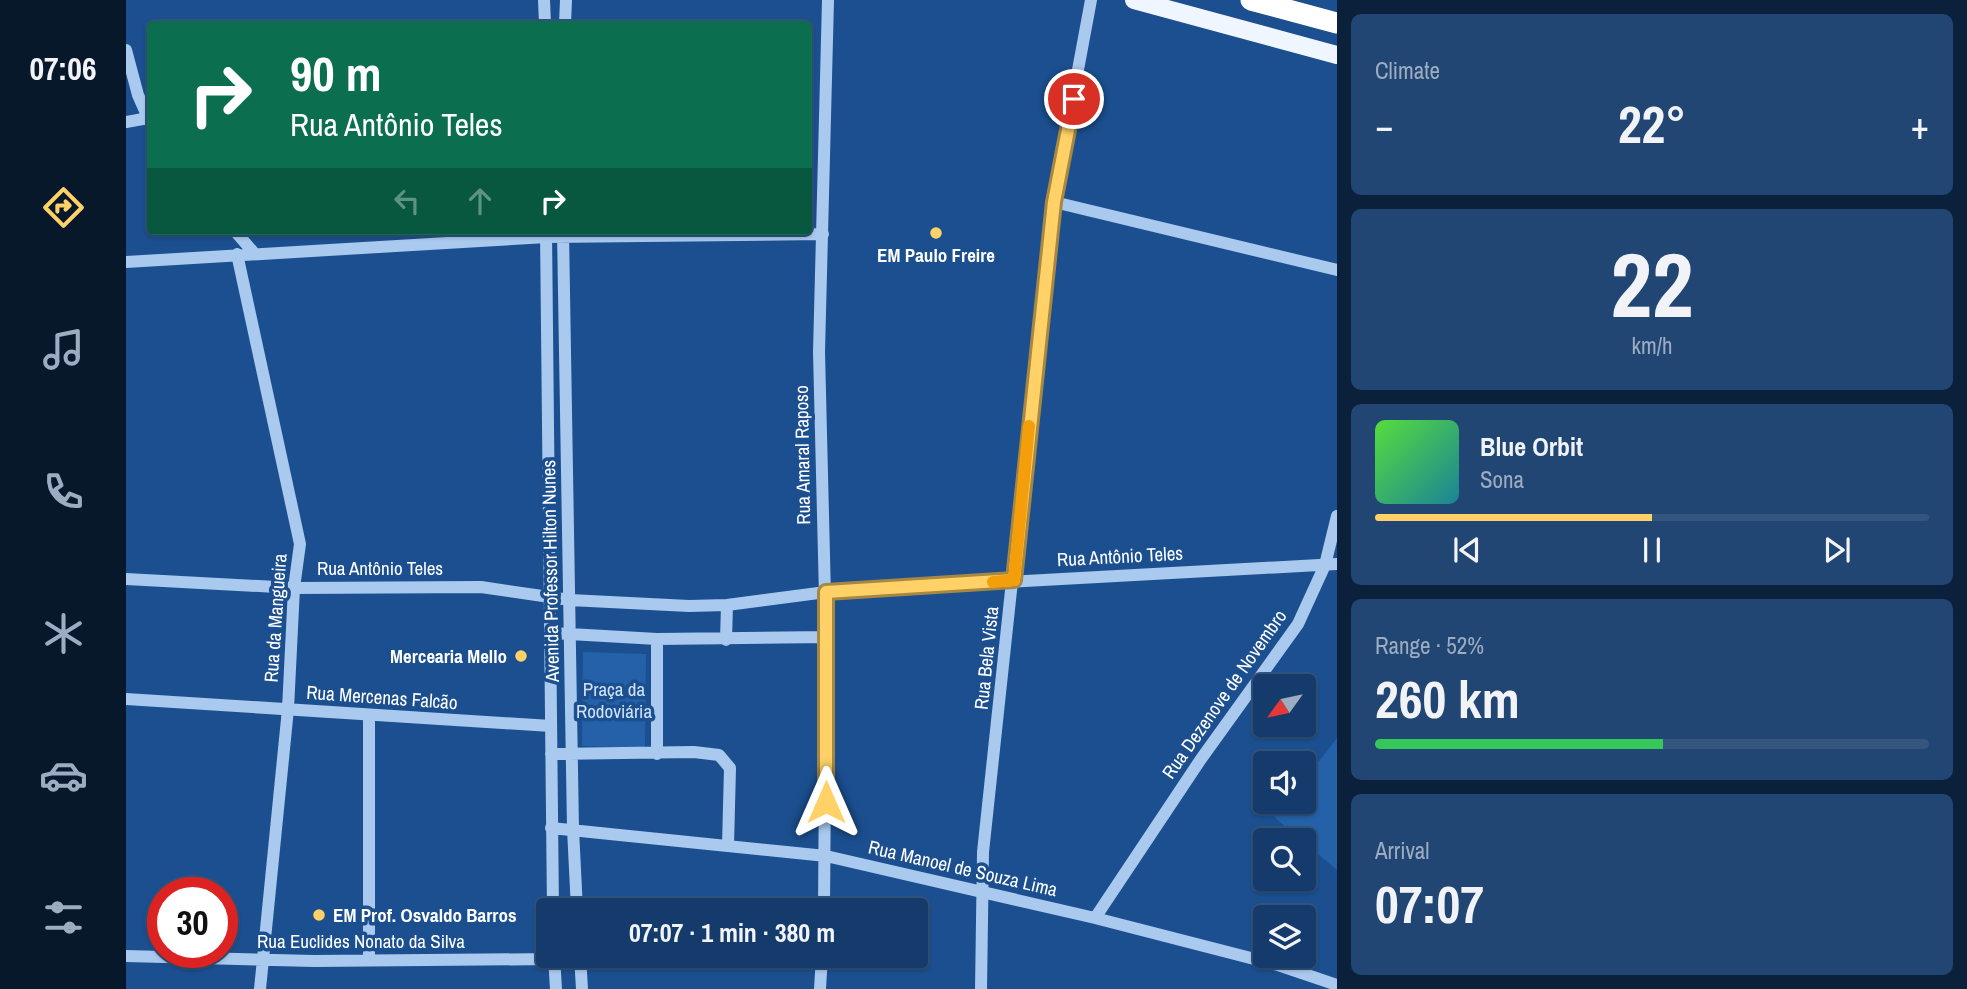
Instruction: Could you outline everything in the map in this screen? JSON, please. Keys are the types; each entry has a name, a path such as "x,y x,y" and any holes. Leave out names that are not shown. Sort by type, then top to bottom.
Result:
{"highway":[{"path":"1251,0 1337,23"}],"main road":[{"path":"1134,0 1337,55"}],"street":[{"path":"544,0 545,21"},
{"path":"565,21 566,0"},
{"name":"Rua Amaral Raposo","path":"824,898 826,592 819,352 828,0"},
{"name":"Rua Bela Vista","path":"981,989 985,894 983,852 1054,202 1091,0"},
{"path":"126,50 147,114"},
{"path":"126,122 147,120"},
{"path":"1054,202 1337,270"},
{"path":"812,234 823,234"},
{"path":"238,235 254,253"},
{"path":"126,262 532,235"},
{"name":"Avenida Professor Hilton Nunes","path":"547,235 553,898"},
{"name":"Avenida Professor Hilton Nunes","path":"563,235 576,898"},
{"name":"Rua da Mangueira","path":"237,254 300,544 294,588 288,709 260,989"},
{"name":"Rua Dezenove de Novembro","path":"1095,918 1208,748 1298,624 1331,565 1337,516"},
{"name":"Rua Antônio Teles","path":"126,579 294,588 481,587 570,600 639,606 727,605 826,592 1331,565"},
{"path":"726,640 727,605"},
{"path":"552,633 657,639 826,637"},
{"path":"657,639 657,754"},
{"name":"Rua Mercenas Falcão","path":"126,699 551,726"},
{"path":"369,716 369,960"},
{"path":"551,754 709,752 725,761 730,768 728,845"},
{"name":"Rua Manoel de Souza Lima","path":"551,828 826,856 1095,918 1278,965 1337,985"},
{"name":"Rua Euclides Nonato da Silva","path":"126,956 264,960 536,957"},
{"path":"555,968 556,989"},
{"path":"581,968 582,989"},
{"path":"820,989 821,968"}],"green space":[{"name":"Praça da Rodoviária","path":"583,652 646,654 645,748 582,746"},
{"path":"1337,738 1337,870 1316,852 1316,828 1287,828 1274,817 1276,814 1316,814 1316,765"}],"slow traffic":[{"path":"993,582 1014,580 1029,426"}],"place":[{"name":"EM Paulo Freire","path":"936,233"},
{"name":"Mercearia Mello","path":"521,656"},
{"name":"EM Prof. Osvaldo Barros","path":"319,915"}],"route":[{"path":"826,802 826,592 1014,580 1045,273 1056,188 1074,99"}]}
